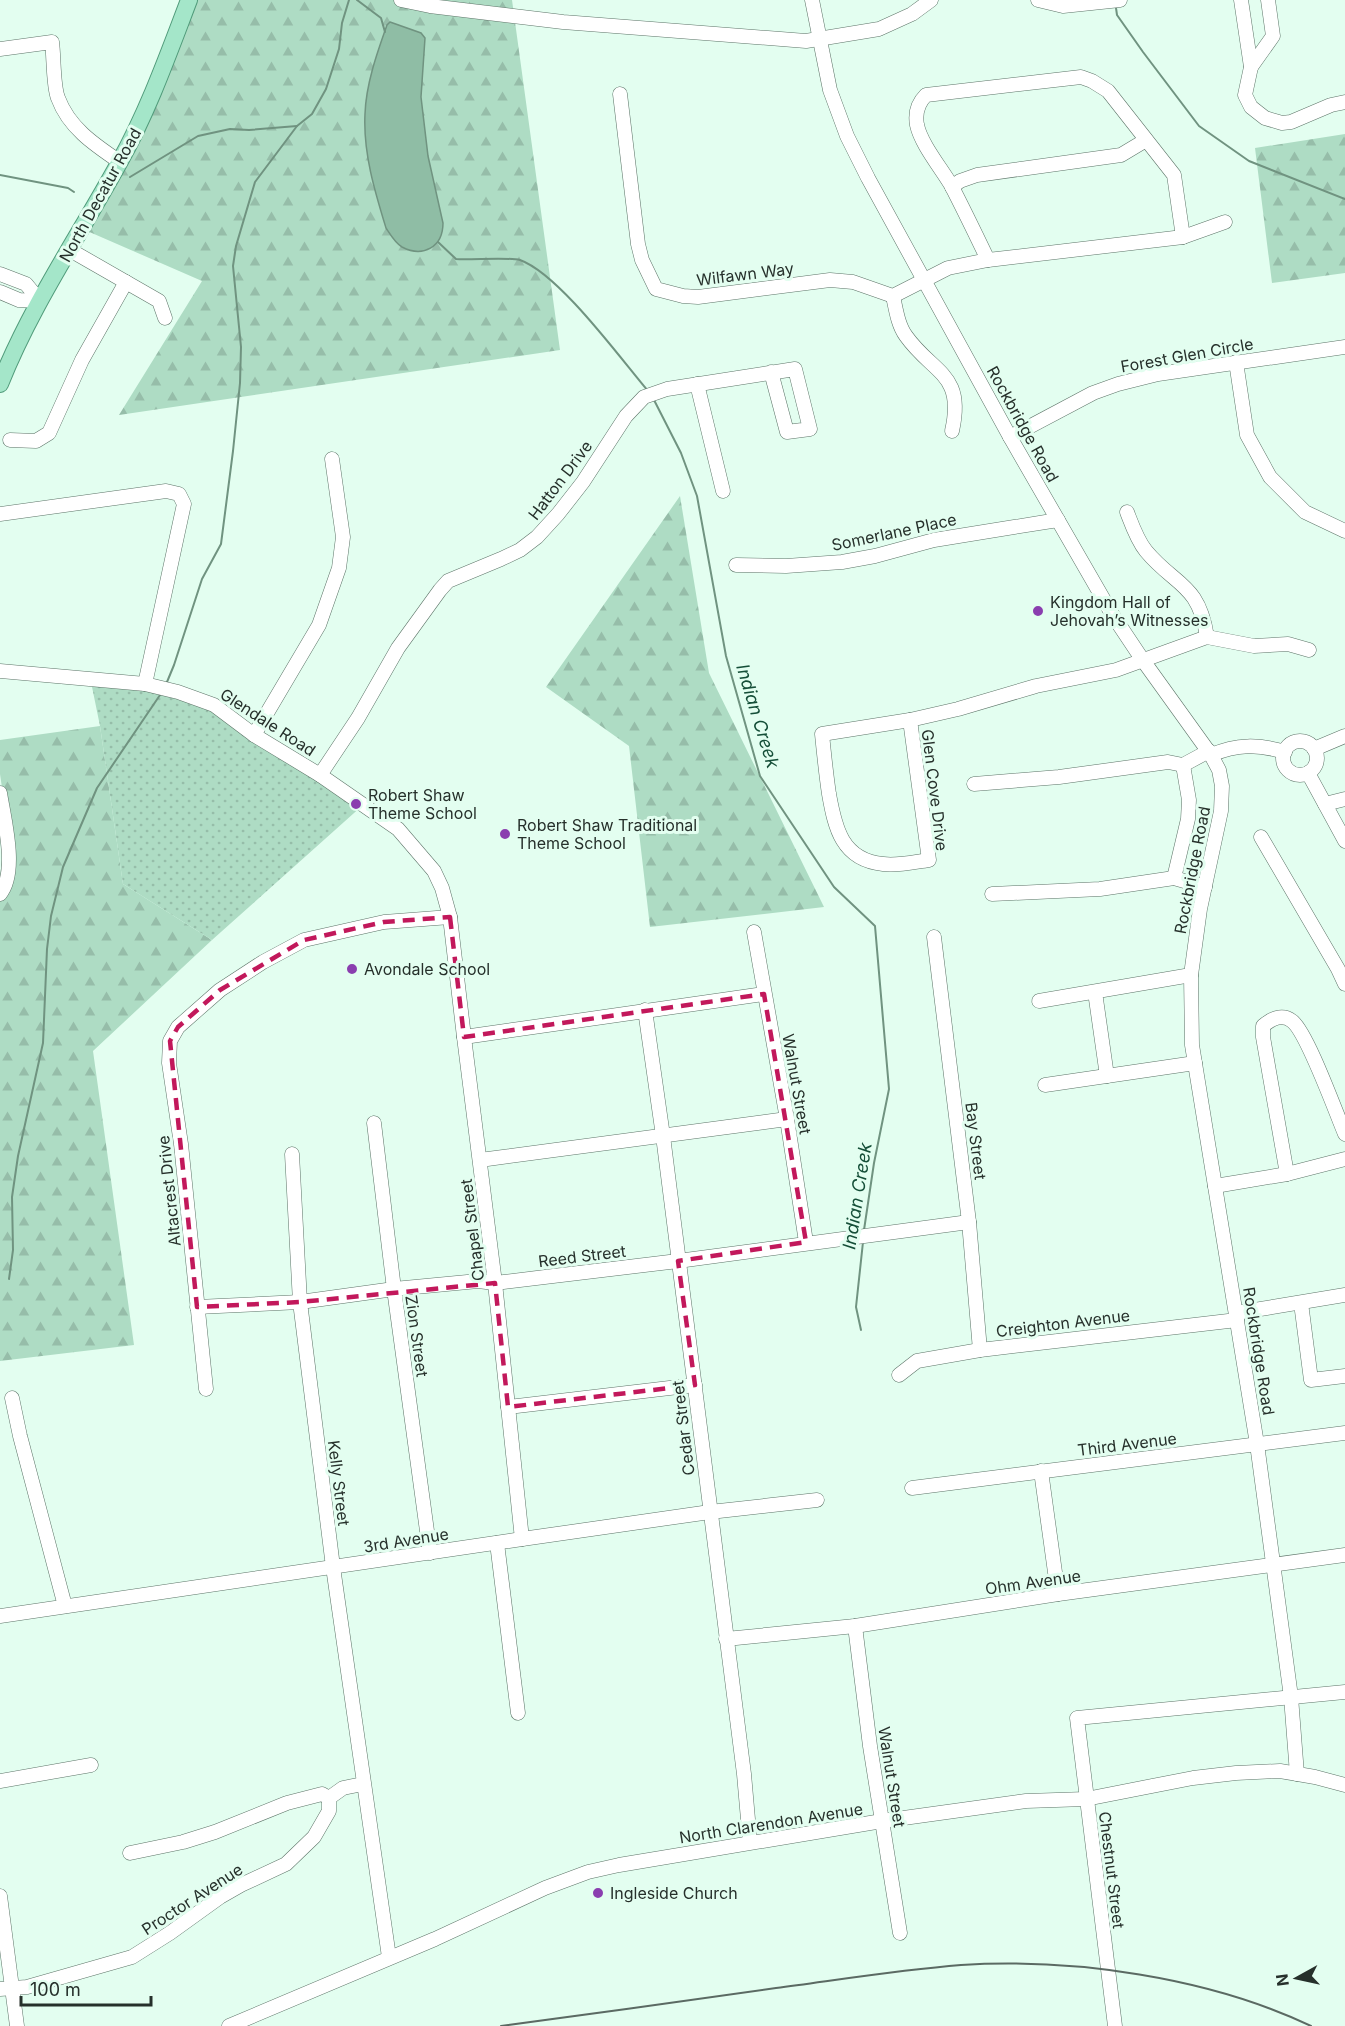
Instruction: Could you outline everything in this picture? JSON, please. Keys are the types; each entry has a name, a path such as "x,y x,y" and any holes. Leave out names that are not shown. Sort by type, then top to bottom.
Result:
{"main road":[{"name":"North Decatur Road","path":"0,384 40,301 143,118 189,0"}],"street":[{"path":"401,0 430,6 563,22 806,41 879,29 912,14 931,0"},
{"name":"Rockbridge Road","path":"812,0 830,90 847,136 868,178 1010,436 1112,614 1210,753 1219,770 1222,786 1221,811 1205,887 1191,975 1192,1044 1257,1444 1291,1697 1297,1774"},
{"path":"1038,0 1063,6 1120,0"},
{"path":"1241,0 1251,67 1245,95 1251,106 1265,118 1282,123 1291,122 1331,105 1345,102"},
{"path":"1251,67 1274,36 1268,0"},
{"path":"0,49 52,42 57,98 88,140 120,162"},
{"path":"988,260 952,187 921,136 917,124 917,112 926,95 1081,77 1092,81 1108,91 1174,175 1183,237"},
{"name":"Wilfawn Way","path":"620,94 638,244 645,267 656,289 683,296 698,297 830,280 853,282 893,296"},
{"path":"952,187 960,181 977,176 1121,155 1146,140"},
{"path":"952,431 956,407 952,389 939,369 916,349 904,334 893,296 948,268 988,260 1183,237 1225,222"},
{"path":"70,250 159,301 165,318"},
{"path":"0,273 26,284 40,301"},
{"path":"10,440 36,441 49,433 82,360 126,282"},
{"path":"0,292 19,300 40,301"},
{"name":"Forest Glen Circle","path":"1010,436 1094,393 1118,384 1158,374 1345,347"},
{"path":"1236,362 1247,435 1270,477 1305,512 1345,531"},
{"name":"Hatton Drive","path":"320,775 358,718 398,648 440,590 448,581 520,550 537,537 583,482 626,416 644,397 667,389 771,372 795,369 810,429 787,432 771,372"},
{"path":"698,384 723,491"},
{"path":"254,735 319,625 339,568 343,537 332,459"},
{"path":"0,514 166,490 179,494 184,504 145,684"},
{"path":"1127,512 1139,542 1146,552 1196,599 1205,623 1207,637 1254,646 1288,644 1309,650"},
{"name":"Somerlane Place","path":"736,565 786,566 842,562 943,539 1058,520"},
{"name":"Glen Cove Drive","path":"910,720 929,860 894,865 881,864 869,861 850,849 837,831 822,734 910,720 1036,686 1116,670 1207,637"},
{"name":"Glendale Road","path":"0,671 145,684 178,692 214,705 254,735 320,775 398,828 434,871 442,888 450,917"},
{"path":"1314,749 1345,736"},
{"path":"1306,742 1314,749 1317,754 1315,765 1308,773 1296,775 1287,768 1283,757 1291,744 1306,742"},
{"path":"974,784 1059,777 1168,762 1183,765 1210,753 1242,745 1268,747 1285,752"},
{"path":"1174,878 1188,819 1189,800 1183,765"},
{"path":"1308,773 1345,841"},
{"path":"0,793 9,857 7,882 1,893"},
{"path":"1325,804 1345,799"},
{"path":"1261,837 1345,984"},
{"path":"992,894 1100,889 1174,878 1205,887"},
{"name":"Altacrest Drive","path":"206,1389 182,1144 169,1063 170,1041 178,1027 220,990 263,962 304,940 384,922 450,917"},
{"name":"Chapel Street","path":"450,917 495,1283 522,1539"},
{"name":"Walnut Street","path":"754,932 806,1242"},
{"name":"Bay Street","path":"934,937 969,1221 980,1350"},
{"path":"1039,1001 1191,975"},
{"path":"1095,992 1107,1076"},
{"path":"464,1037 764,994"},
{"name":"Cedar Street","path":"645,1010 695,1385 744,1774 750,1842"},
{"path":"1287,1174 1263,1037 1263,1026 1271,1019 1284,1017 1293,1021 1305,1040 1345,1134"},
{"path":"1045,1085 1195,1063"},
{"path":"480,1160 787,1119"},
{"name":"Zion Street","path":"374,1123 430,1552"},
{"name":"Kelly Street","path":"292,1154 300,1302 333,1567 389,1957"},
{"path":"1215,1186 1287,1174 1345,1159"},
{"name":"Reed Street","path":"197,1307 300,1302 394,1289 478,1281 495,1283 678,1261 969,1221"},
{"name":"Creighton Avenue","path":"899,1375 917,1361 980,1350 1237,1317 1345,1295"},
{"path":"1301,1303 1311,1380 1345,1376"},
{"path":"508,1407 695,1385"},
{"path":"12,1398 65,1606"},
{"name":"Third Avenue","path":"912,1488 1345,1433"},
{"path":"1041,1472 1058,1594"},
{"name":"3rd Avenue","path":"0,1616 710,1512 817,1500"},
{"path":"496,1543 518,1713"},
{"name":"Ohm Avenue","path":"726,1639 855,1626 1058,1594 1345,1555"},
{"name":"Walnut Street","path":"855,1626 900,1933"},
{"path":"1291,1697 1345,1692"},
{"name":"Chestnut Street","path":"1115,2026 1077,1718 1291,1697"},
{"path":"0,1781 91,1766"},
{"name":"North Clarendon Avenue","path":"229,2026 435,1939 545,1888 588,1872 750,1842 882,1821 1026,1801 1086,1798 1193,1778 1236,1773 1256,1771 1297,1774 1345,1785"},
{"path":"130,1853 183,1842 215,1832 287,1803 322,1794 329,1798 343,1788 363,1784"},
{"name":"Proctor Avenue","path":"7,1989 64,1977 132,1957 220,1897 286,1864 314,1837 329,1811 329,1798"},
{"path":"0,1896 7,1989 17,2026"}],"highlighted area":[{"path":"450,917 464,1037 764,994 806,1242 678,1261 695,1385 508,1407 495,1283 300,1302 197,1307 170,1041 178,1027 220,990 304,940 384,922"}],"green space":[{"path":"182,0 512,0 560,350 119,415 202,281 78,227 138,117"},
{"path":"1345,134 1345,273 1272,283 1255,148"},
{"path":"680,496 709,673 824,907 650,927 629,746 546,687"},
{"path":"90,677 221,709 363,805 212,940 123,884 100,726"},
{"path":"100,726 123,884 212,940 93,1051 134,1345 0,1361 0,889 8,829 0,774 0,740"}],"shaded area":[{"path":"390,22 421,33 425,38 421,97 428,156 443,223 440,238 436,244 424,251 402,247 386,228 368,158 365,129 367,91 379,46"}],"waterway":[{"path":"167,682 202,579 221,544 240,383 241,347 233,266 236,246 255,182 297,126 312,114 326,89 339,49 342,23 349,0"},
{"name":"Indian Creek","path":"357,0 381,18 385,32"},
{"path":"1116,8 1117,15 1143,52 1199,126 1249,161 1345,199"},
{"path":"130,177 198,136 230,129 249,130 297,126"},
{"path":"0,175 68,188 74,192"},
{"name":"Indian Creek","path":"438,242 456,259 515,259 536,268 588,318 648,391"},
{"name":"Indian Creek","path":"653,398 681,453 697,496 726,656 760,776 834,887 875,926 889,1089 874,1163 864,1230"},
{"path":"9,1279 13,1250 12,1197 18,1156 43,1043 47,949 51,916 63,867 97,788 160,695"},
{"name":"Indian Creek","path":"861,1330 856,1307 863,1242"}],"railway":[{"path":"501,2026 891,1972 961,1965 1004,1964 1094,1968 1185,1983 1271,2009 1311,2026"}],"place":[{"name":"Kingdom Hall of Jehovah’s Witnesses","path":"1038,611"},
{"name":"Robert Shaw Theme School","path":"356,804"},
{"name":"Robert Shaw Traditional Theme School","path":"505,834"},
{"name":"Avondale School","path":"352,969"},
{"name":"Ingleside Church","path":"598,1893"}]}
